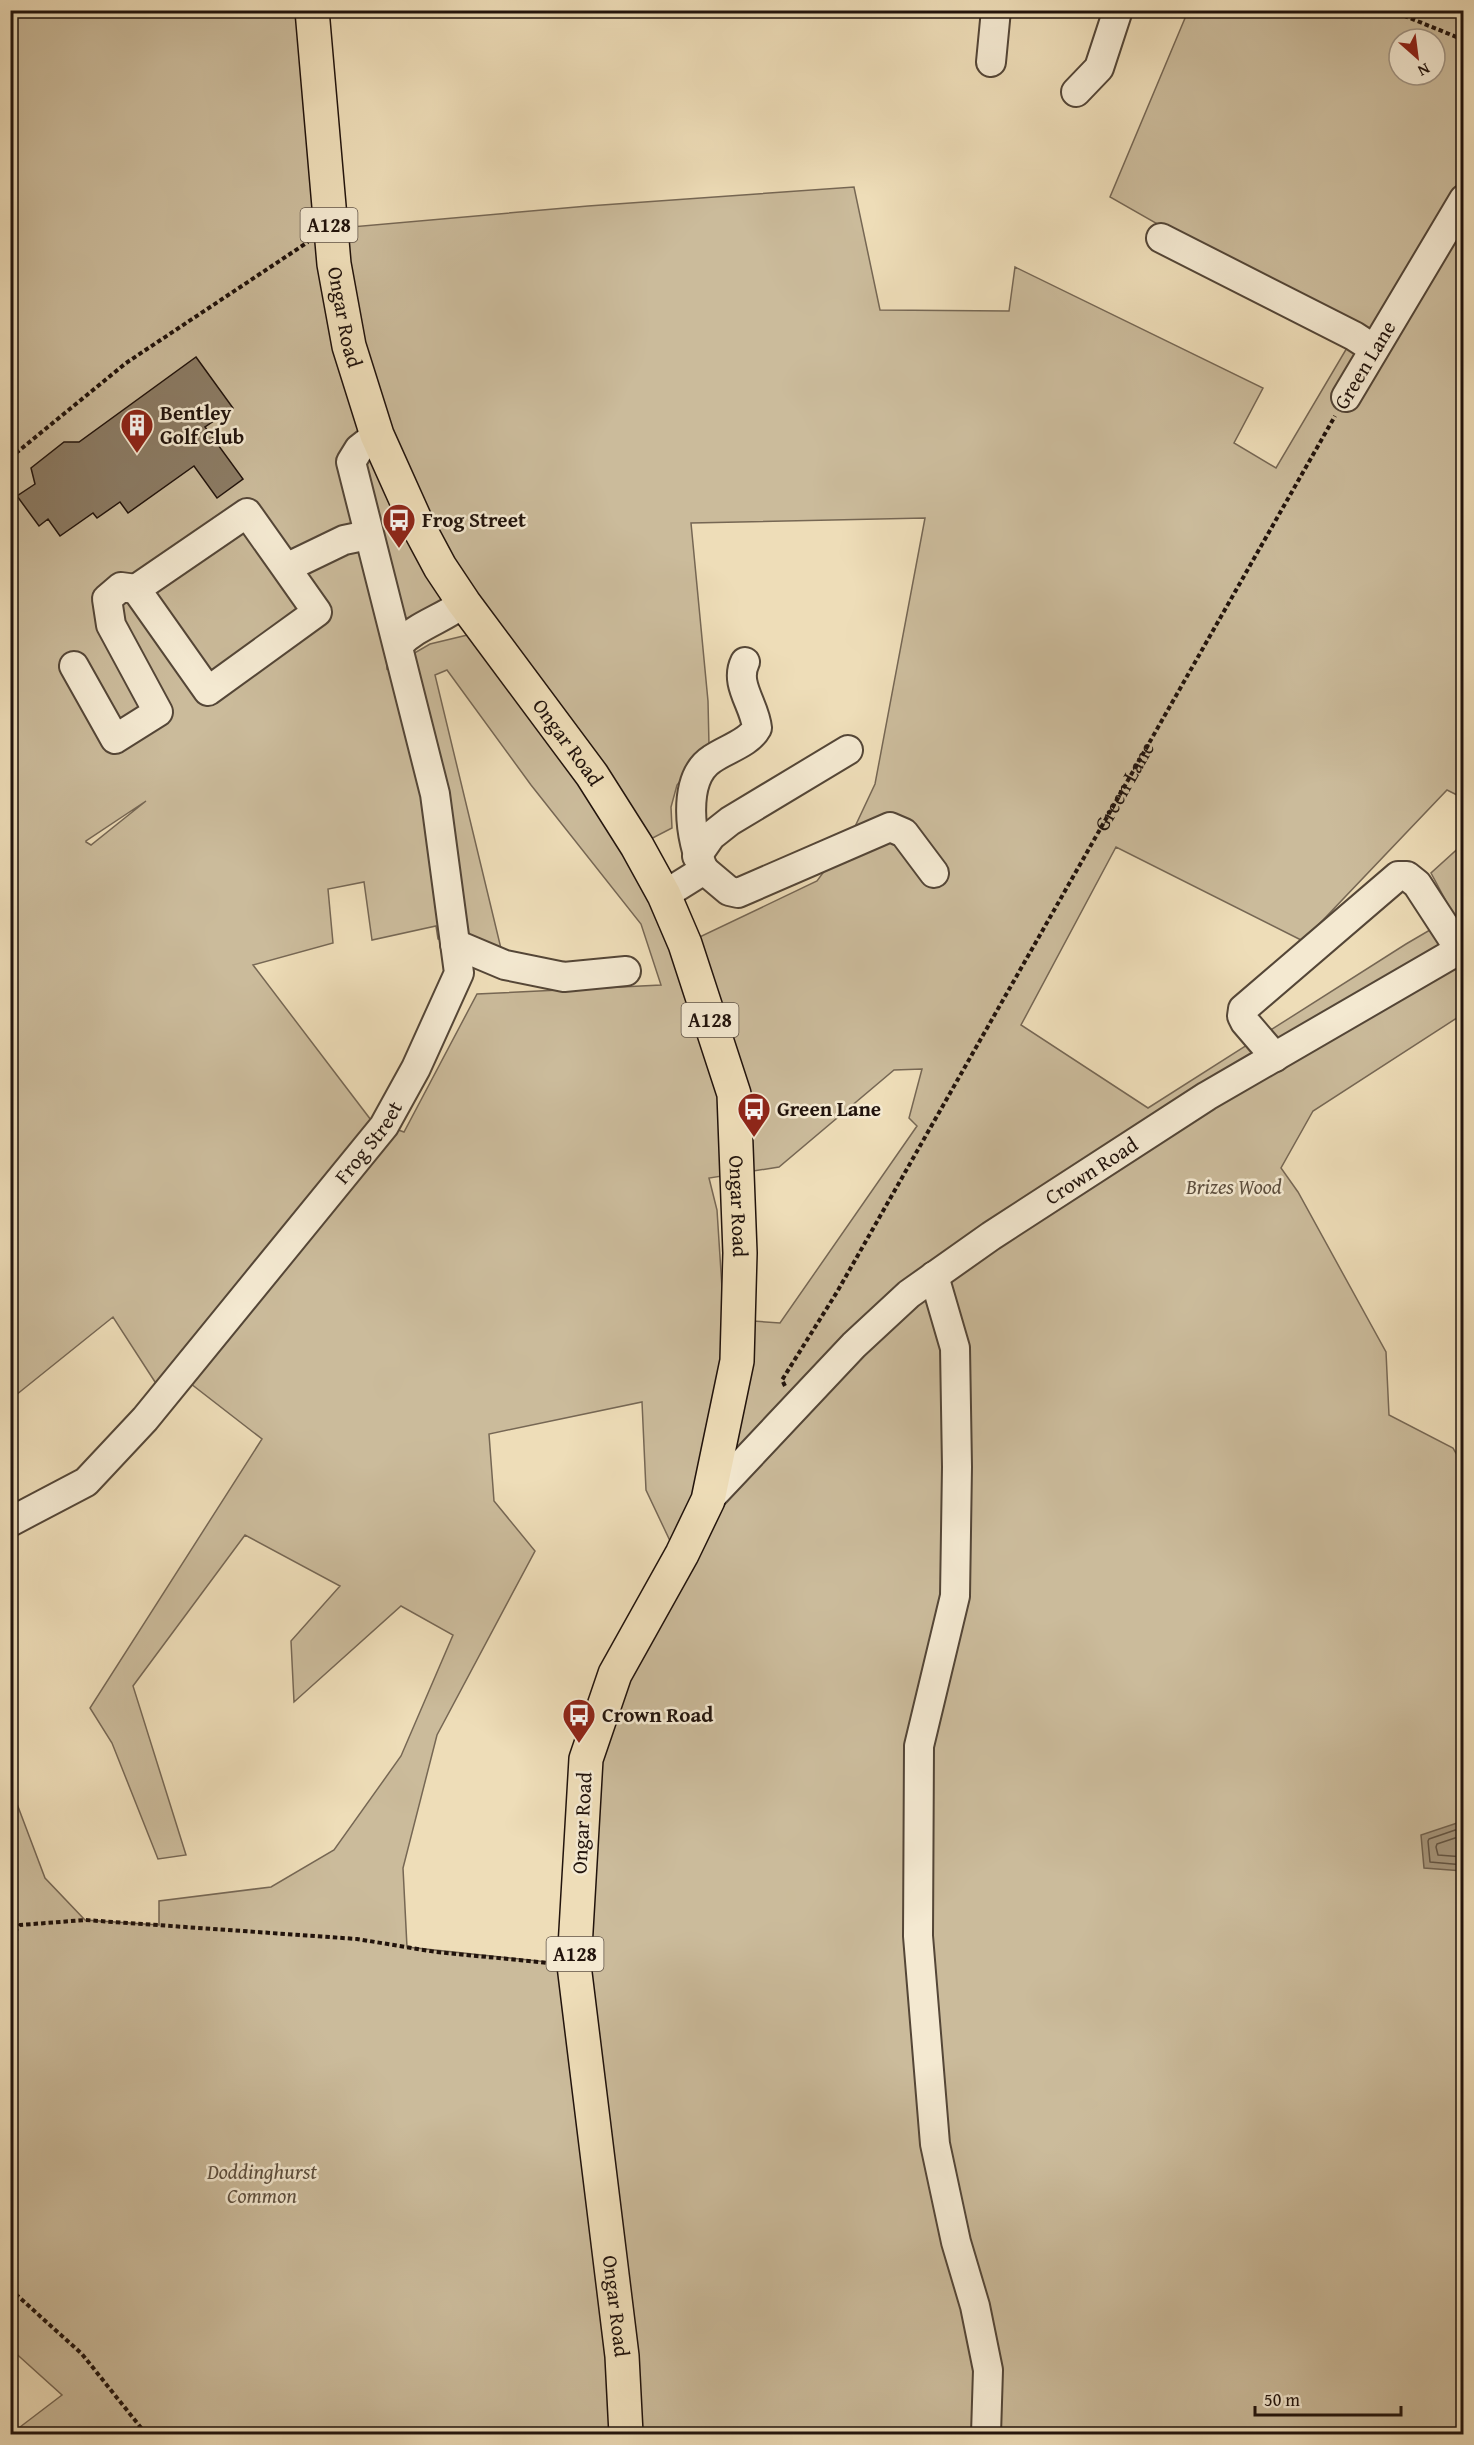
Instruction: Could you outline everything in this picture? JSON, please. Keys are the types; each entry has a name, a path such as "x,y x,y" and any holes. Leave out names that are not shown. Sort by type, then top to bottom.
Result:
{"main road":[{"name":"Ongar Road","path":"312,10 329,229 349,346 376,435 417,524 464,603 592,775 637,846 664,895 685,944 734,1094 740,1253 737,1361 708,1500 682,1554 615,1674 586,1760 574,1965 622,2356 626,2434"}],"street":[{"path":"991,62 996,10"},
{"path":"1076,92 1099,68 1118,10"},
{"name":"Green Lane","path":"1346,397 1464,199"},
{"path":"1161,238 1354,336 1374,349"},
{"name":"Frog Street","path":"10,1522 86,1482 145,1419 384,1126 416,1068 459,973 435,794 351,462 360,449 376,435"},
{"path":"74,666 115,739 158,712 111,625 107,599 121,587 136,589 247,513 317,612 208,691 136,589"},
{"path":"285,568 344,540 368,535"},
{"path":"398,645 407,636 448,615 464,603"},
{"path":"745,662 740,674 741,681 754,711 757,728 749,737 711,760 697,774 692,792 701,863 729,891 738,893 890,827 904,833 934,873"},
{"path":"664,895 701,863 711,836 730,821 848,750"},
{"path":"1275,1057 1245,1022 1242,1016 1243,1009 1398,876 1407,876 1417,884 1462,948"},
{"path":"455,944 505,965 564,977 626,971"},
{"name":"Crown Road","path":"708,1500 854,1345 909,1294 991,1236 1207,1096 1462,948"},
{"path":"934,1276 955,1348 957,1467 955,1585 947,1631 919,1746 918,1936 935,2144 956,2242 975,2306 988,2370 986,2434"},
{"path":"724,1424 760,1445"}],"path":[{"path":"1390,10 1464,40"},
{"path":"10,459 126,363 329,229"},
{"name":"Green Lane","path":"795,1408 782,1380 837,1292 1346,397"},
{"path":"10,1938 20,1925 84,1920 357,1939 436,1952 574,1965"},
{"path":"10,2289 82,2354 146,2434"}],"green space":[{"path":"1454,10 1463,15 1463,798 1447,790 1303,941 1116,847 1021,1025 1148,1108 1454,916 1431,873 1463,844 1463,1014 1313,1111 1281,1168 1298,1192 1386,1352 1389,1415 1453,1448 1463,1465 1463,2434 20,2434 20,2427 62,2395 11,2349 11,1788 45,1878 85,1920 159,1925 159,1901 271,1887 334,1850 401,1756 453,1635 401,1606 294,1702 291,1641 340,1586 245,1535 133,1686 186,1855 158,1859 112,1743 90,1708 262,1439 173,1370 157,1385 113,1317 11,1399 10,11 312,11 329,229 588,206 854,187 880,310 1009,311 1015,267 1263,388 1234,443 1276,468 1354,336 1110,197 1188,11","holes":["925,518 875,784 851,835 817,881 685,944 637,846 672,828 671,807 677,785 709,745 708,701 691,523","448,615 484,631 430,644 387,669 384,624","447,670 531,785 641,924 661,985 477,994 404,1132 371,1120 253,965 333,943 328,889 364,882 372,940 436,926 438,939 505,965 435,675","146,801 91,845 86,841","922,1069 909,1118 917,1126 780,1323 724,1319 717,1210 709,1178 779,1167 894,1070","642,1402 646,1490 671,1543 586,1759 578,1889 594,1967 407,1947 403,1868 437,1735 535,1551 494,1501 489,1434"]}],"water":[{"path":"1463,1821 1463,1871 1424,1868 1421,1835"}],"building":[{"name":"Bentley Golf Club","path":"196,357 233,408 205,427 243,479 217,498 194,466 128,513 120,502 97,518 93,513 60,536 48,519 39,526 17,496 35,484 31,468 64,442 79,442"}],"place":[{"name":"Bentley Golf Club","path":"137,454"},
{"name":"Frog Street","path":"399,549"},
{"name":"Green Lane","path":"754,1138"},
{"name":"Crown Road","path":"579,1744"}],"park label":[{"name":"Brizes Wood","path":"1234,1187"},
{"name":"Doddinghurst Common","path":"262,2184"}]}
